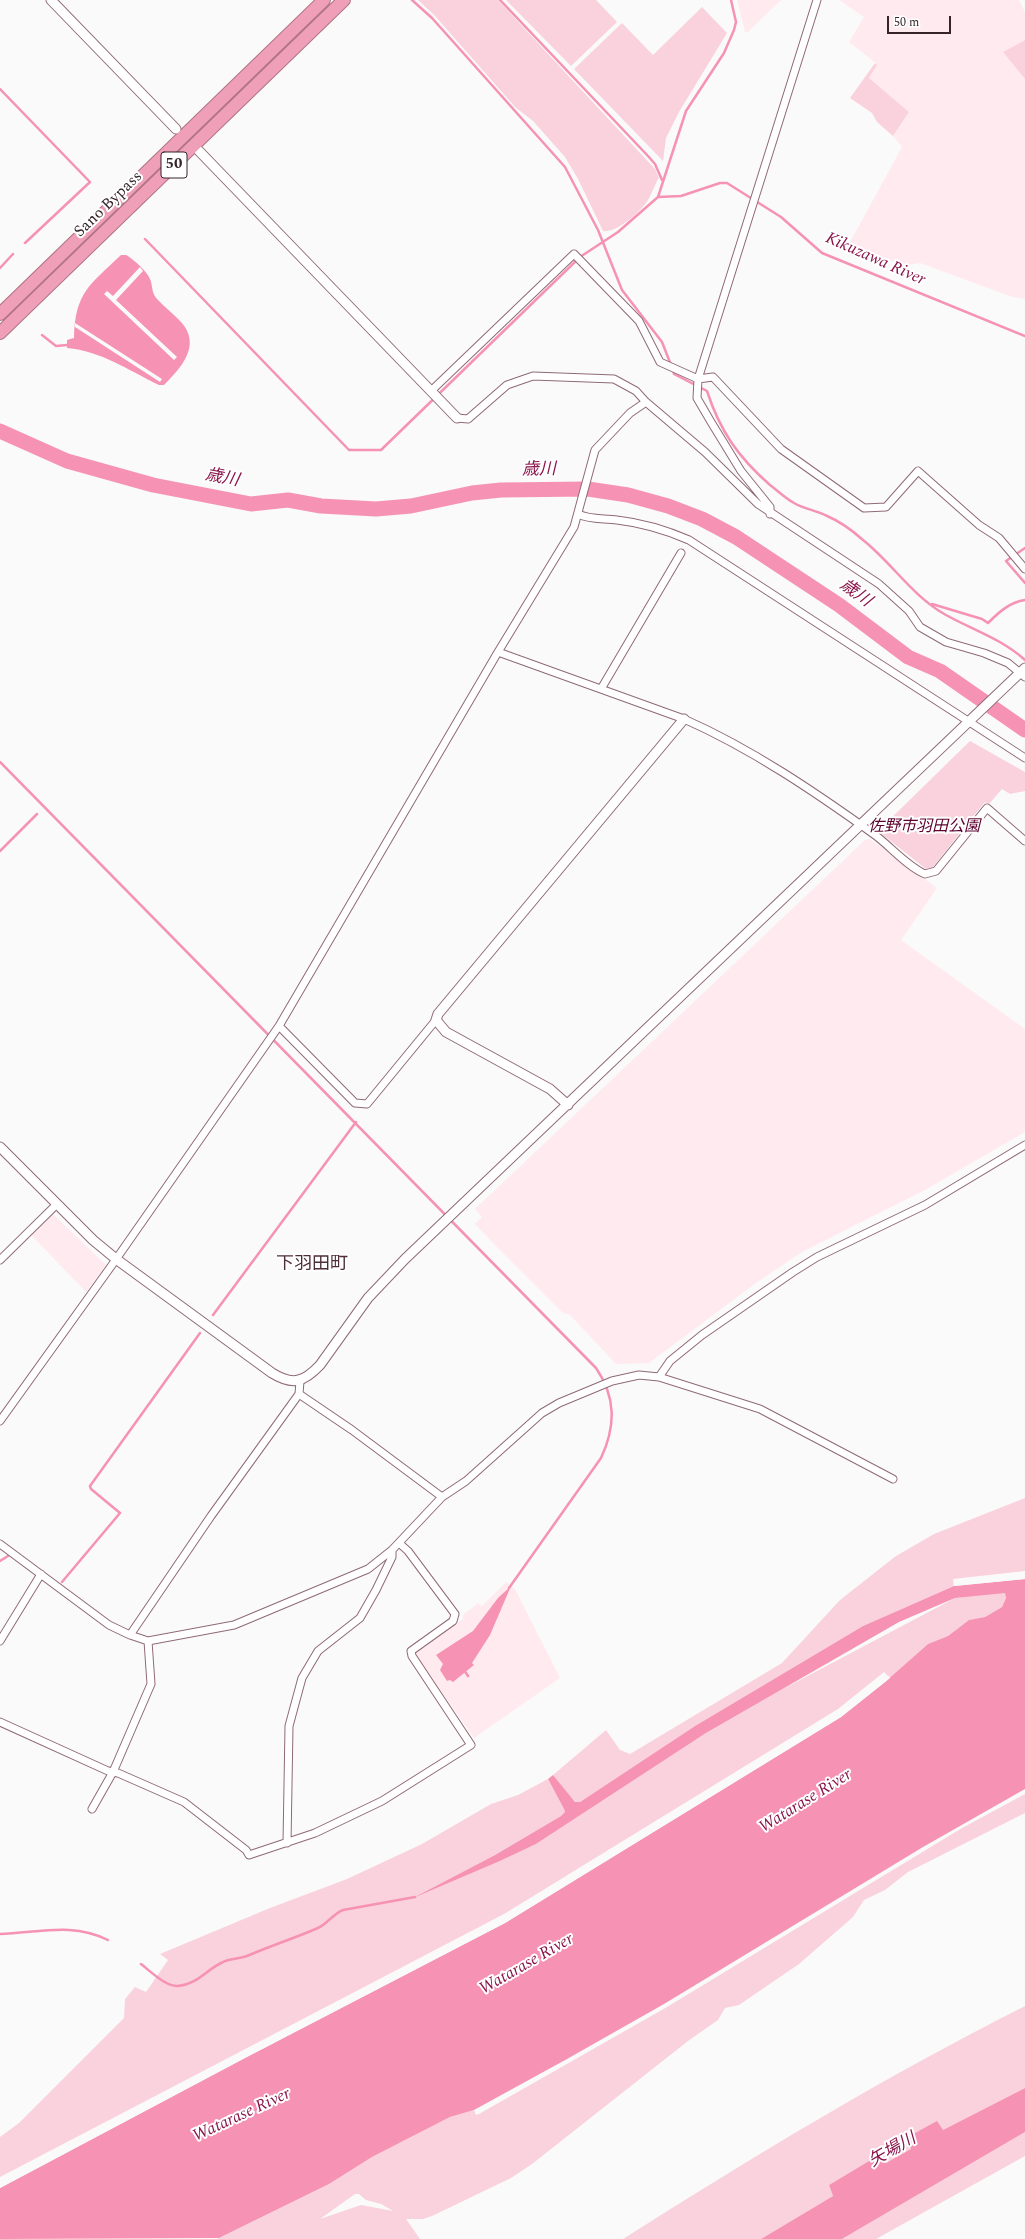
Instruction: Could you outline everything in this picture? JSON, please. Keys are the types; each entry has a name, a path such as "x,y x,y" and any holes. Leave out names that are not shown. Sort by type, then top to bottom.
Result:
{"highway":[{"name":"Sano Bypass","path":"0,314 324,0"},
{"name":"Sano Bypass","path":"1,332 344,0"}],"street":[{"path":"51,0 176,129"},
{"path":"770,514 770,507 741,471 698,398 698,380 817,0"},
{"path":"0,1147 92,1240 116,1259 272,1373 291,1381 300,1381 313,1372 320,1364 376,1289 444,1221 1022,673 1008,663 984,653 946,642 920,627 909,611 879,584 786,522 770,514 705,452 626,384 614,379 532,376 507,385 468,419 457,418 199,152"},
{"path":"430,391 574,254 639,321 660,362 698,380 713,377 781,449 830,486 864,508 886,507 918,471 979,525 999,538 1025,569"},
{"path":"0,1420 116,1259 279,1026 498,652 574,527 589,465 595,450 630,413 646,402"},
{"path":"578,514 584,517 616,519 648,525 689,540 1025,758"},
{"path":"602,689 681,553"},
{"path":"498,652 684,719 712,732 776,768 860,826 922,873 929,875 936,871 987,808 1025,841"},
{"path":"279,1026 355,1103 366,1104 436,1020 442,1007 684,719"},
{"path":"436,1020 446,1032 550,1089 568,1104"},
{"path":"658,1377 670,1361 702,1335 793,1272 817,1257 925,1206 1025,1145"},
{"path":"0,1260 57,1204"},
{"path":"0,1544 109,1625 130,1635 148,1641 234,1624 368,1568 392,1551 442,1497 466,1481 542,1413 559,1403 612,1381 639,1375 658,1377 760,1409 893,1478"},
{"path":"130,1635 211,1516 299,1394 300,1381"},
{"path":"299,1394 352,1430 442,1497"},
{"path":"0,1722 184,1802 246,1850 250,1855 287,1844 316,1833 382,1801 471,1745 411,1651 453,1621 455,1614 408,1551 399,1543"},
{"path":"287,1844 289,1726 302,1678 318,1651 360,1618 392,1557 392,1551"},
{"path":"0,1641 41,1574"},
{"path":"92,1808 113,1772 151,1684 148,1641"}],"shaded area":[{"path":"737,0 781,0 748,32 745,32"},
{"path":"839,0 1019,0 1025,12 1025,40 1004,52 1025,79 1025,299 1012,297 920,263 908,265 897,263 849,244 902,147 893,136 909,112 869,78 877,64 849,42 864,17"},
{"path":"870,839 937,888 901,940 1025,1029 1025,1132 925,1190 802,1252 756,1283 649,1363 616,1364 570,1315 562,1312 475,1224 482,1217 475,1209 865,840"},
{"path":"53,1214 106,1265 86,1292 31,1235"},
{"path":"506,1582 515,1589 560,1678 474,1738 416,1656 416,1651 463,1619 463,1615 478,1603 482,1606"}],"green space":[{"path":"418,0 498,0 655,169 659,178 648,200 642,207 620,226 608,231 603,231 578,179 565,157 533,121 515,107 435,16"},
{"path":"506,0 596,0 617,22 571,66"},
{"path":"702,7 727,33 679,112 666,138 663,161 574,69 622,23 653,55"},
{"path":"1025,40 1025,79 1003,52"},
{"path":"875,63 877,65 869,78 909,112 893,136 877,122 872,113 850,98"},
{"name":"佐野市羽田公園","path":"970,741 1025,772 1025,791 1010,794 1002,789 989,804 985,802 932,868 926,869 878,831"},
{"path":"1025,1498 1025,1571 953,1579 954,1586 863,1626 695,1726 580,1802 576,1802 572,1799 553,1775 606,1730 620,1750 630,1754 782,1663 840,1600 896,1556 934,1534"},
{"path":"987,1593 1005,1593 1006,1598 1002,1607 985,1617 969,1620 948,1636 928,1644 890,1678 884,1672 838,1709 504,1914 0,2177 0,2137 19,2123 124,2018 125,1999 135,1987 146,1992 168,1960 160,1954 270,1908 347,1879 422,1844 491,1804 518,1795 548,1779 564,1809 565,1812 561,1816 495,1855 419,1895 500,1861 536,1844 706,1733 779,1691 955,1598"},
{"path":"1025,1794 1025,1813 908,1872 885,1890 864,1900 853,1917 799,1964 739,2005 725,2008 718,2020 688,2041 532,2164 511,2178 432,2216 423,2219 406,2219 420,2239 217,2239 329,2184 372,2157 450,2117 474,2110 476,2115 479,2114 667,2007 962,1828","holes":["355,2194 359,2194 366,2200 381,2204 393,2211 361,2205 320,2219"]},
{"path":"1025,2006 1025,2088 943,2130 906,2138 912,2149 886,2163 881,2155 829,2185 833,2196 761,2239 623,2239 771,2147 871,2089 922,2060"},
{"path":"1025,2132 1025,2156 876,2239 842,2239"}],"water":[{"path":"121,255 126,255 143,269 150,279 155,296 181,322 190,339 187,356 177,371 164,385 159,385 103,357 67,348 67,340 74,338 77,310 86,290"},
{"name":"Watarase River","path":"1025,1579 1025,1789 923,1847 664,2004 567,2059 474,2110 450,2117 372,2157 329,2184 219,2238 0,2239 0,2188 243,2059 505,1923 841,1717 885,1682 928,1644 948,1636 969,1620 985,1617 1002,1607 1006,1598 1005,1593 955,1598 899,1622 706,1733 536,1844 413,1898 495,1855 561,1816 565,1812 564,1809 548,1779 553,1775 575,1802 580,1802 695,1726 863,1626 954,1586"},
{"path":"511,1586 490,1635 472,1663 474,1665 453,1682 450,1680 447,1681 440,1670 443,1664 436,1655 473,1631 498,1598"},
{"path":"1025,2088 1025,2132 842,2239 761,2239 833,2196 829,2185 881,2154 886,2163 911,2149 906,2138 937,2121 943,2130"}],"pier":[{"path":"140,267 143,271 116,300 177,357 174,360 104,294 107,291 113,296"},
{"path":"75,323 162,379 160,382 75,327"},
{"path":"1025,1577 1025,1579 954,1586 953,1584"},
{"path":"889,1676 890,1678 841,1717 505,1923 243,2059 0,2188 0,2186 242,2057 504,1921 840,1715"}],"waterway":[{"path":"412,0 432,18 565,167 598,230 622,290 662,342 671,365"},
{"path":"500,0 648,156 655,164 662,180"},
{"name":"Kikuzawa River","path":"731,0 736,22 734,30 724,53 686,111 658,197 681,196 720,183 727,183 781,217 822,253 1025,336"},
{"path":"0,89 90,182 25,243"},
{"path":"145,239 349,450 381,450 580,257 618,232 658,197"},
{"path":"0,268 13,254"},
{"path":"42,335 56,346 67,345"},
{"path":"673,370 674,374 707,391 724,431 739,454 770,485 794,503 825,515 845,526 874,549 923,599 934,608 997,640 1025,660"},
{"name":"歳川","path":"0,431 67,461 153,485 251,504 288,500 321,506 376,509 411,506 472,493 501,490 588,489 628,495 668,506 702,519 736,537 839,605 908,657 940,671 1025,730"},
{"path":"1025,548 1006,561 1025,583"},
{"path":"932,604 982,619 988,623 1010,605 1025,600"},
{"path":"0,762 596,1368 603,1379 612,1412 609,1435 601,1458 509,1588"},
{"path":"0,851 37,814"},
{"path":"213,1315 356,1122"},
{"path":"62,1582 120,1513 91,1489 90,1486 200,1333"},
{"path":"0,1561 8,1556"},
{"path":"464,1670 468,1676"},
{"path":"141,1964 168,1984 173,1986 185,1985 226,1961 247,1956 318,1928 343,1910 415,1897"},
{"path":"0,1934 68,1930 81,1931 108,1940"}],"district":[{"name":"下羽田町","path":"312,1265"}],"water label":[{"name":"矢場川","path":"893,2151"}]}
